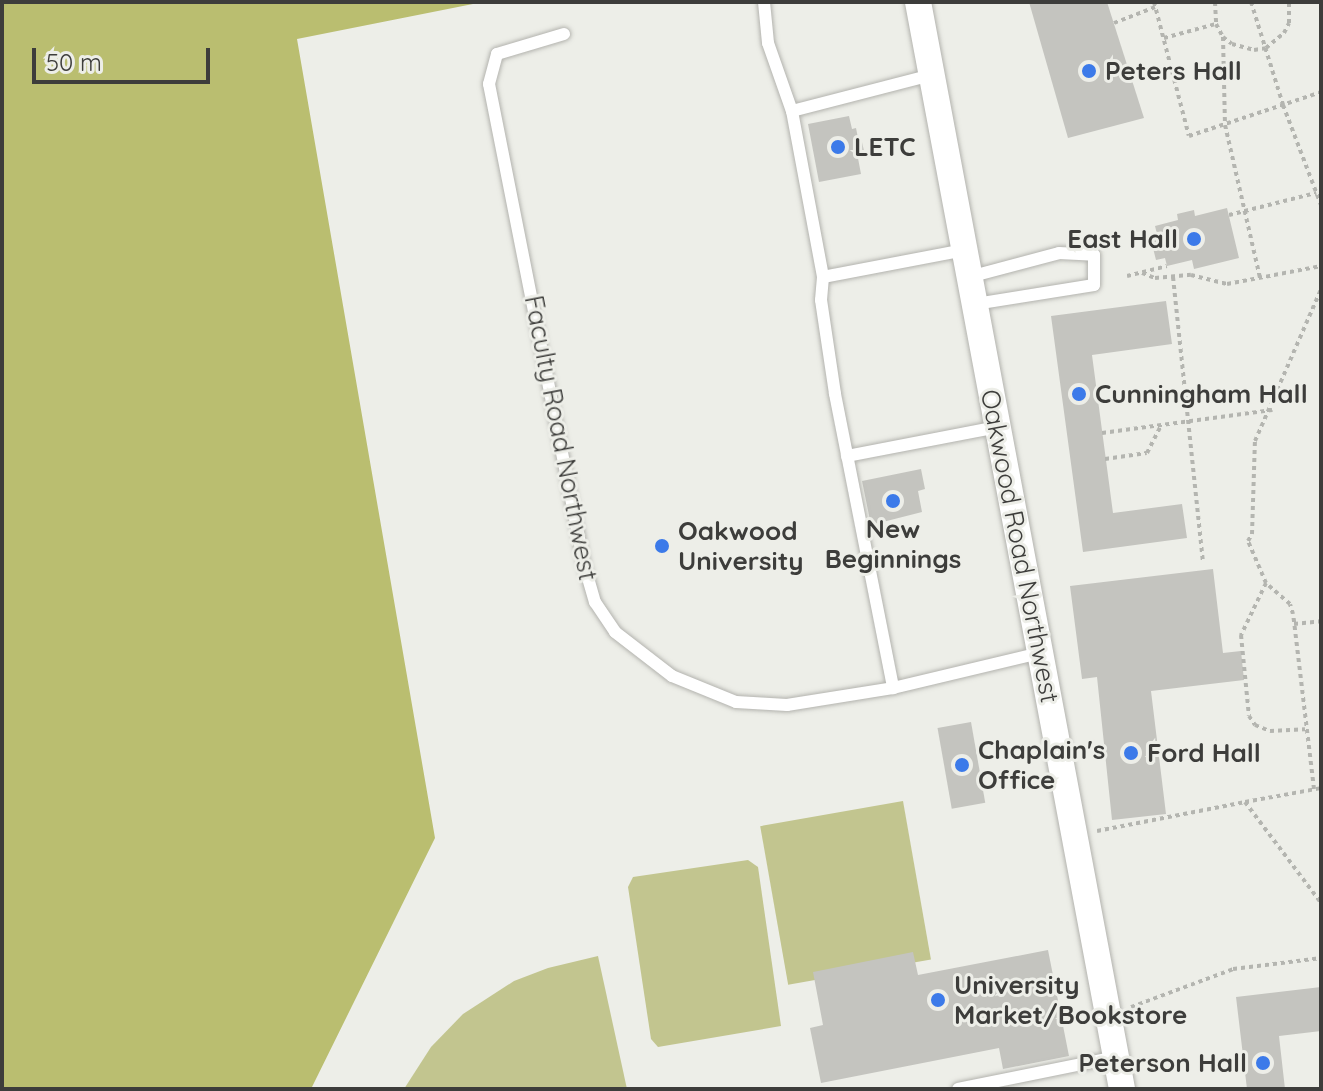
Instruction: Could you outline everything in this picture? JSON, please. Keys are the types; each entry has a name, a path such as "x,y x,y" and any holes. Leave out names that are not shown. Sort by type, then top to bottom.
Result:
{"street":[{"name":"Oakwood Road Northwest","path":"918,2 1122,1089"}],"lane":[{"path":"766,2 768,43 792,111 823,277 821,300 847,456 893,688"},
{"name":"Faculty Road Northwest","path":"564,34 497,54 489,84 584,564 595,602 615,632 672,676 736,702 787,705 893,688 1040,653"},
{"path":"792,111 931,75"},
{"path":"823,277 964,250"},
{"path":"969,277 1059,253 1094,255 1094,285 975,304"},
{"path":"847,456 998,427"},
{"path":"958,1089 1116,1057"}],"path":[{"path":"1215,2 1216,24 1223,37 1225,125 1260,278"},
{"path":"1251,2 1283,105 1321,205"},
{"path":"1223,37 1243,49 1265,48 1284,33 1289,23 1289,2"},
{"path":"1114,23 1154,3 1189,136 1321,92"},
{"path":"1164,38 1216,24"},
{"path":"1229,215 1316,193"},
{"path":"1127,276 1167,266"},
{"path":"1142,273 1155,278 1191,275 1227,284 1321,266"},
{"path":"1173,277 1203,561"},
{"path":"1314,789 1290,604 1266,583 1248,541 1252,534 1255,441 1321,289"},
{"path":"1102,433 1270,410"},
{"path":"1105,459 1147,453 1161,425"},
{"path":"1266,583 1241,635 1249,716 1255,725 1270,731 1305,729"},
{"path":"1294,624 1321,621"},
{"path":"1077,847 1100,829 1321,788"},
{"path":"1245,802 1321,903"},
{"path":"1110,1024 1127,1009 1233,969 1321,958"}],"green space":[{"path":"2,2 483,2 297,39 435,838 311,1089 2,1089"},
{"path":"903,801 931,960 788,985 760,826"},
{"path":"748,860 758,867 781,1026 658,1047 651,1039 628,887 633,877"},
{"path":"598,956 627,1089 404,1089 431,1047 463,1014 514,981 548,968"}],"building":[{"name":"Peters Hall","path":"1029,2 1107,2 1144,118 1068,138"},
{"name":"LETC","path":"849,116 864,151 857,153 861,174 819,182 808,124"},
{"name":"East Hall","path":"1227,208 1239,258 1194,269 1192,260 1167,266 1165,258 1156,260 1151,240 1158,238 1155,226 1178,220 1177,214 1194,210 1195,216"},
{"name":"Cunningham Hall","path":"1166,301 1172,344 1092,355 1113,513 1182,504 1187,538 1083,552 1051,316"},
{"name":"New Beginnings","path":"921,469 925,489 918,491 922,512 871,525 862,481"},
{"name":"Ford Hall","path":"1213,569 1223,653 1241,651 1244,680 1151,691 1166,814 1112,820 1097,677 1082,679 1070,586"},
{"name":"Chaplain's Office","path":"971,722 985,803 952,809 938,728"},
{"name":"University Market/Bookstore","path":"1048,950 1069,1056 1003,1069 999,1048 821,1083 810,1028 823,1025 813,972 913,952 918,975"},
{"name":"Peterson Hall","path":"1321,987 1321,1031 1279,1036 1285,1089 1247,1089 1236,997"}],"place":[{"name":"Peters Hall","path":"1089,71"},
{"name":"LETC","path":"838,147"},
{"name":"East Hall","path":"1194,239"},
{"name":"Cunningham Hall","path":"1079,394"},
{"name":"New Beginnings","path":"893,501"},
{"name":"Oakwood University","path":"662,546"},
{"name":"Ford Hall","path":"1131,753"},
{"name":"Chaplain's Office","path":"962,765"},
{"name":"University Market/Bookstore","path":"938,1000"},
{"name":"Peterson Hall","path":"1263,1063"}]}
